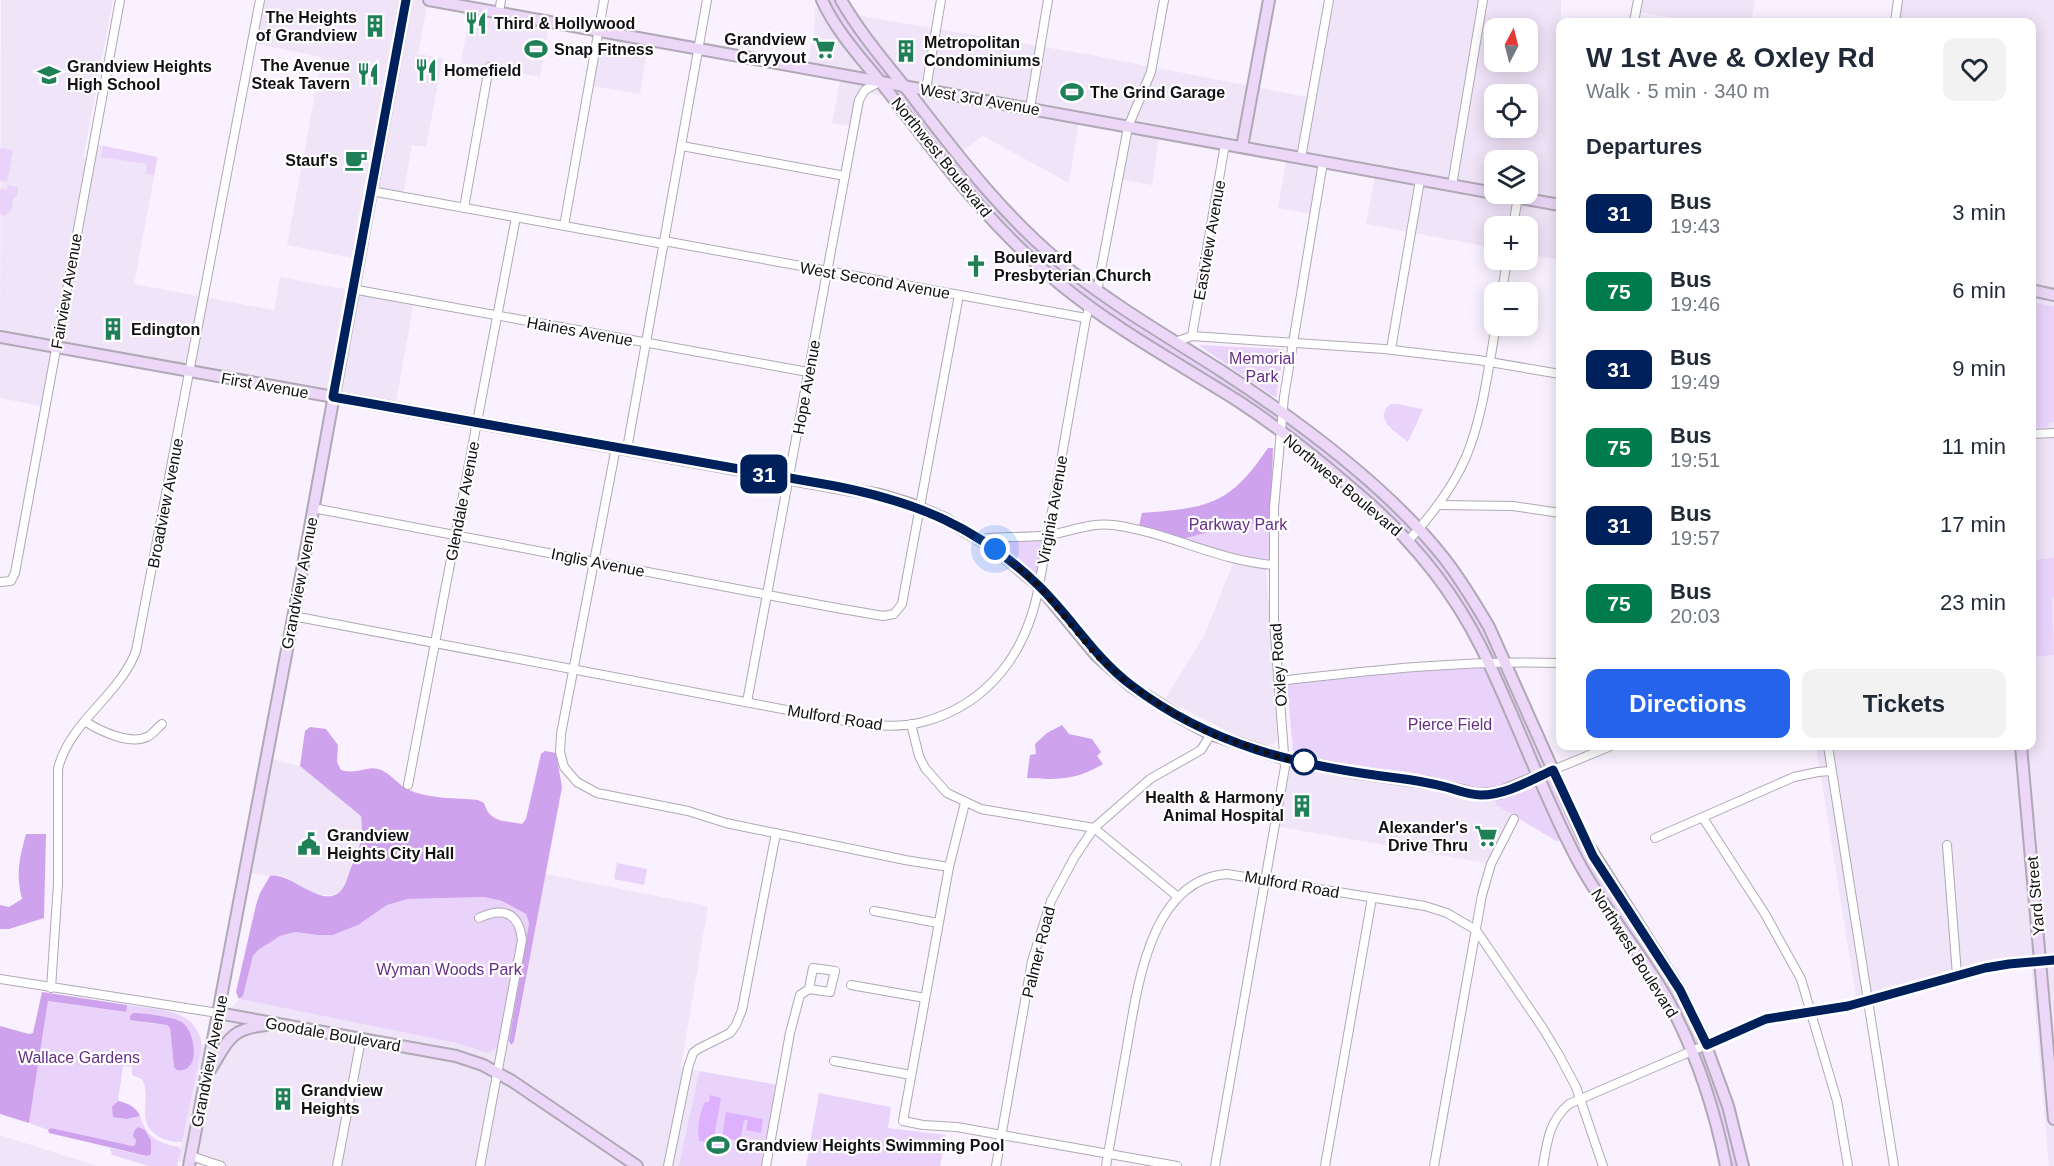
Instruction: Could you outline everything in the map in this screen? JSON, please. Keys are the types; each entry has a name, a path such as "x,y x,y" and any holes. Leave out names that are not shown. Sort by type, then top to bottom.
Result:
{"main road":[{"name":"Grandview Avenue","path":"190,1161 406,0"},
{"name":"West 3rd Avenue","path":"429,0 1484,191"},
{"name":"Northwest Boulevard","path":"822,0 846,38 947,169 976,203 1060,285 1117,326 1242,404 1281,432 1368,502 1408,541 1458,606 1482,649 1580,865 1665,996 1692,1051 1707,1089 1726,1166"},
{"name":"Northwest Boulevard","path":"841,0 862,33 946,140 1015,221 1049,253 1097,291 1283,413 1404,513 1444,558 1469,593 1506,661 1593,856 1680,990 1707,1045 1728,1106 1743,1166"},
{"path":"1242,147 1269,0"},
{"name":"West 3rd Avenue","path":"1538,201 1556,204"},
{"path":"2036,291 2054,295"},
{"name":"First Avenue","path":"0,337 880,495 945,519 980,539 1039,586 1096,655 1115,672 1183,719 1211,734 1286,759 1352,772 1430,783 1479,795 1499,793 1553,770"},
{"name":"Yard Street","path":"2021,750 2054,1119"},
{"name":"Goodale Boulevard","path":"218,1013 456,1056 483,1065 498,1072 637,1166"},
{"path":"207,1076 227,1041 239,1030 265,1025 285,1025"}],"street":[{"name":"Fairview Avenue","path":"0,582 11,581 15,573 120,0"},
{"name":"Broadview Avenue","path":"51,988 58,884 58,770 63,754 75,734 130,666 136,651 260,0"},
{"path":"499,13 501,0"},
{"path":"564,226 604,0"},
{"path":"707,0 646,343 595,561 574,669 560,747 564,767 569,775 586,789 597,793 688,812 726,823 948,867"},
{"path":"926,89 941,0"},
{"path":"1030,108 1048,0"},
{"path":"1097,291 1128,127 1151,72 1164,0"},
{"path":"1301,158 1329,0"},
{"path":"1452,185 1484,0"},
{"path":"1635,18 1638,0"},
{"path":"1896,18 1898,0"},
{"path":"464,208 489,67"},
{"name":"Hope Avenue","path":"747,702 859,100 865,90 880,81"},
{"name":"Eastview Avenue","path":"1192,336 1226,144"},
{"path":"682,146 845,176"},
{"name":"Oxley Road","path":"1215,1166 1286,759 1273,565 1274,508 1292,342 1323,162"},
{"path":"1391,349 1420,180"},
{"name":"West Second Avenue","path":"371,191 1086,318"},
{"name":"Glendale Avenue","path":"408,785 516,217"},
{"name":"Haines Avenue","path":"352,289 808,372"},
{"path":"919,508 959,295"},
{"name":"Virginia Avenue","path":"911,724 924,722 958,708 980,694 1012,659 1023,642 1039,586 1090,306"},
{"path":"1175,342 1192,336 1391,349 1556,373"},
{"path":"1408,541 1438,505 1465,460 1479,417 1494,336"},
{"path":"2036,435 2054,433"},
{"path":"1438,505 1513,506 1556,512"},
{"name":"Inglis Avenue","path":"313,508 883,616 894,614 902,604 919,508"},
{"path":"980,539 1004,536 1048,536 1092,526 1110,525 1161,536 1248,563 1273,565"},
{"name":"Mulford Road","path":"293,616 870,725 911,724"},
{"path":"1279,681 1381,669 1506,661 1556,663"},
{"path":"86,722 107,734 138,739 147,737 162,724"},
{"path":"911,724 919,756 925,768 948,793 965,803 989,811 1094,828 1178,897 1162,921 1145,956 1137,989 1106,1166"},
{"name":"Palmer Road","path":"996,1166 1032,961 1051,901 1074,858 1094,828 1150,779 1201,750 1211,734"},
{"name":"First Avenue","path":"1553,770 1601,750"},
{"path":"1828,750 1894,1166"},
{"path":"1655,838 1794,777 1831,771"},
{"path":"965,803 948,867 903,1121 957,1127 1177,1166"},
{"path":"1703,818 1765,914 1801,979 1837,1101 1848,1166"},
{"path":"1434,1166 1482,895 1491,864 1514,819"},
{"path":"668,1166 693,1053 730,1032 739,1019 776,833"},
{"path":"1947,845 1957,975"},
{"name":"Mulford Road","path":"1178,897 1197,881 1215,875 1239,874 1437,909 1476,930"},
{"path":"1325,1166 1372,898"},
{"path":"874,911 938,923"},
{"path":"479,918 489,913 503,912 514,918 521,930 521,956 480,1166"},
{"path":"1476,930 1559,1054 1581,1099 1603,1166"},
{"path":"1543,1166 1548,1135 1553,1123 1565,1108 1766,1019 1848,1006 2003,964 2054,960"},
{"name":"Goodale Boulevard","path":"0,979 218,1013"},
{"path":"851,985 925,998"},
{"path":"766,1166 790,1033 800,995 809,989"},
{"path":"337,1166 361,1039"},
{"path":"834,1061 911,1075"},
{"path":"190,1161 221,1166"}],"shaded area":[{"path":"1,0 113,0 83,159 94,155 96,144 158,157 134,284 274,310 280,277 414,302 395,407 56,351 46,407 0,398"},
{"path":"259,0 428,0 418,54 443,58 426,147 412,145 403,195 371,189 357,259 287,245 322,57 251,43"},
{"path":"1330,0 1561,0 1561,18 1556,18 1556,259 1538,256 1538,216 1484,216 1484,246 1366,224 1375,175 1326,166 1318,215 1278,208 1287,156 1160,132 1152,185 1118,179 1128,126 1080,117 1069,183 983,136 950,160 901,99 862,92 855,127 832,123 841,75 807,69 814,33 815,8 1091,55 1312,98"},
{"path":"1641,0 1755,0 1752,18 1674,18 1639,12"},
{"path":"1895,0 2054,0 2054,306 2036,303 2036,18 1892,18"},
{"path":"471,7 550,20 540,77 461,63"},
{"path":"597,30 649,39 640,94 587,85"},
{"path":"2054,422 2054,1166 2049,1166 2031,962 2001,966 1856,997 1817,750 2036,750 2036,428 2048,427 2049,423"},
{"path":"1233,563 1266,569 1279,738 1275,743 1268,745 1229,732 1165,699 1205,634"},
{"path":"1293,752 1327,761 1455,781 1496,798 1496,805 1520,819 1492,864 1275,826 1285,769"},
{"path":"266,758 300,766 362,816 361,844 342,890 333,895 319,895 276,874 270,876 244,872"},
{"path":"545,874 708,906 681,1067 699,1071 679,1166 204,1166 178,1161 202,1047 239,999 456,1043 488,1053 509,1041 511,1044 515,1042"},
{"path":"710,1095 721,1098 713,1143 699,1141 698,1136 701,1111 705,1102 709,1102"},
{"path":"726,1112 763,1119 761,1133 746,1130 748,1120 744,1120 740,1141 722,1137"},
{"path":"0,1135 97,1166 0,1166"}],"green space":[{"path":"822,0 841,0 946,140 1049,253 1283,413 1404,513 1469,593 1583,837 1694,1017 1743,1166 1726,1166 1718,1128 1665,996 1580,865 1482,649 1408,541 1308,452 1060,285 976,203"},
{"path":"103,146 157,157 154,175 146,174 147,164 101,157"},
{"path":"0,148 13,150 7,182 0,181"},
{"path":"8,185 18,187 17,196 13,198 12,210 4,216 0,213 0,189 7,190"},
{"path":"2036,303 2054,306 2054,422 2049,423 2049,427 2036,428"},
{"name":"Memorial Park","path":"1198,345 1284,349 1276,398"},
{"path":"1390,404 1423,409 1408,442 1385,420 1385,410"},
{"name":"Parkway Park","path":"1268,448 1273,448 1269,559 1243,558 1139,526 1142,513 1201,506 1228,493 1241,482"},
{"name":"Parkway Park","path":"1268,448 1273,448 1270,521 1226,527 1183,539 1139,526 1142,513 1201,506 1228,493 1241,482"},
{"path":"1046,537 1039,581 988,540"},
{"path":"2054,558 2054,597 2052,598 2054,655 2036,657 2036,560"},
{"name":"Pierce Field","path":"1484,668 1560,838 1558,842 1496,805 1496,798 1455,781 1327,761 1293,752 1287,684 1382,673"},
{"path":"1062,725 1069,734 1092,739 1101,752 1097,756 1103,764 1067,778 1027,778 1030,755 1036,754 1035,744 1047,733"},
{"path":"310,727 326,729 338,745 337,762 341,770 352,772 378,769 386,772 409,790 434,797 478,800 484,803 490,814 498,820 522,824 526,819 541,754 545,751 556,753 562,787 514,1042 511,1045 509,1041 529,923 526,914 502,901 484,897 408,899 387,905 358,925 333,935 295,932 280,936 258,950 253,956 243,996 239,999 236,992 256,905 270,876 287,879 317,894 336,895 344,886 360,844 361,816 300,766 305,731"},
{"path":"26,834 46,834 44,918 9,929 0,929 0,905 9,907 22,899 19,867"},
{"path":"617,863 647,869 644,885 614,879"},
{"name":"Wyman Woods Park","path":"484,897 502,901 526,914 529,923 509,1041 488,1053 456,1043 239,999 243,996 253,956 258,950 280,936 295,932 333,935 358,925 387,905 408,899"},
{"path":"42,992 127,1005 126,1012 48,1001 29,1123 0,1114 0,1026 29,1034 33,1033"},
{"name":"Wallace Gardens","path":"48,1001 125,1012 127,1005 163,1010 184,1017 193,1024 199,1034 202,1047 182,1142 169,1141 157,1135 148,1126 145,1112 145,1088 142,1079 132,1075 132,1067 123,1066 118,1101 115,1103 127,1119 140,1116 146,1130 154,1138 165,1144 179,1147 181,1150 177,1166 149,1166 112,1155 110,1148 147,1156 136,1140 135,1145 128,1146 51,1128 48,1130 29,1123","holes":["139,1022 183,1023 193,1052 189,1068 174,1067 170,1028 167,1025"]},
{"path":"133,1013 167,1017 183,1023 193,1044 193,1060 190,1066 185,1070 177,1070 174,1067 170,1028 167,1025 130,1020"},
{"path":"699,1071 779,1085 763,1166 679,1166"},
{"path":"819,1093 891,1107 888,1128 946,1135 940,1166 806,1166"},
{"path":"118,1101 131,1106 140,1116 127,1119 113,1117 112,1107"},
{"path":"138,1127 145,1130 151,1141 151,1154 147,1156 49,1133 48,1130 51,1128 132,1146 135,1145 136,1140 133,1136 134,1131"}],"bus line":[{"name":"31","path":"406,0 333,397 835,486 910,504 962,528 1008,559 1039,586 1096,655 1131,686 1211,734 1286,759 1352,772 1430,783 1479,795 1499,793 1553,770 1593,856 1680,990 1707,1045 1766,1019 1848,1006 1985,968 2054,960"}],"place":[{"name":"Third & Hollywood","path":"476,23"},
{"name":"The Heights of Grandview","path":"375,26"},
{"name":"Grandview Caryyout","path":"824,48"},
{"name":"Snap Fitness","path":"536,49"},
{"name":"Metropolitan Condominiums","path":"906,51"},
{"name":"Homefield","path":"426,70"},
{"name":"The Avenue Steak Tavern","path":"368,74"},
{"name":"Grandview Heights High School","path":"49,75"},
{"name":"The Grind Garage","path":"1072,92"},
{"name":"Stauf's","path":"356,160"},
{"name":"Boulevard Presbyterian Church","path":"976,266"},
{"name":"Edington","path":"113,329"},
{"name":"Health & Harmony Animal Hospital","path":"1302,806"},
{"name":"Alexander's Drive Thru","path":"1486,836"},
{"name":"Grandview Heights City Hall","path":"309,844"},
{"name":"Grandview Heights","path":"283,1099"},
{"name":"Grandview Heights Swimming Pool","path":"718,1145"}],"route":[{"path":"995,549 1039,586 1096,655 1131,686 1211,734 1286,759 1304,762"}]}
